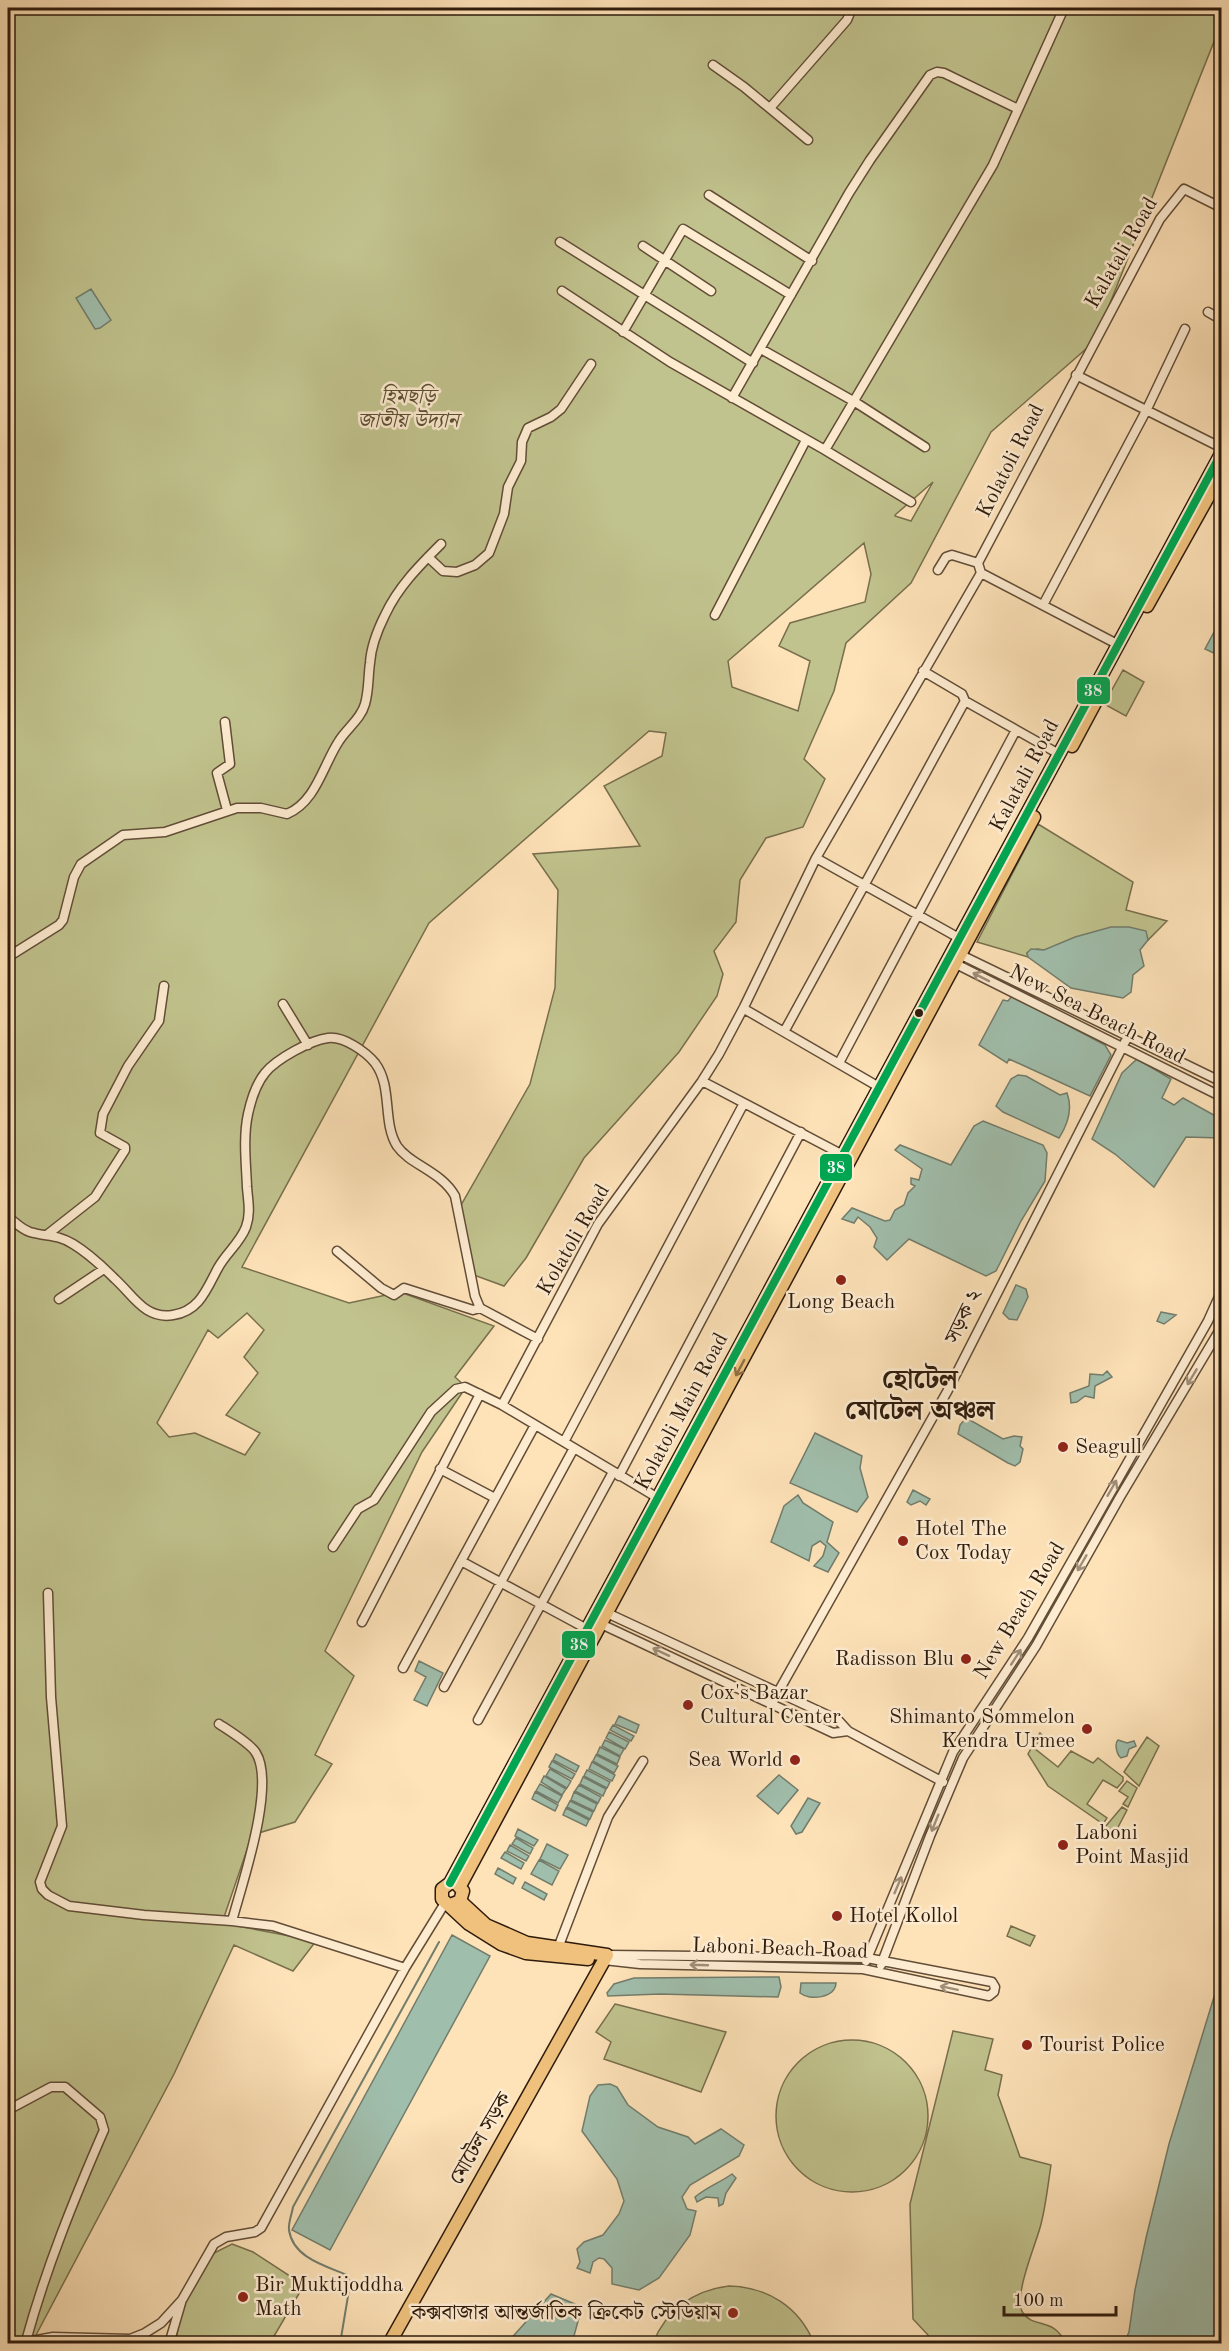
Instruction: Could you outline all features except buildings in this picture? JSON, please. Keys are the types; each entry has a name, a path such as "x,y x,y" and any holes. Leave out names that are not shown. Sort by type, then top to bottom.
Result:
{"highway":[{"name":"Kalatali Road","path":"955,960 1206,491 1221,450"},
{"name":"Kalatali Road","path":"955,960 959,938 1117,644 1206,491 1221,472"},
{"name":"Kolatoli Main Road","path":"507,1789 587,1629 843,1155 864,1127 879,1087 955,960"},
{"name":"Kolatoli Main Road","path":"455,1885 604,1618 955,960"},
{"path":"445,1884 455,1885 463,1891 452,1903 441,1894 445,1884"},
{"name":"Laboni Beach Road","path":"452,1903 486,1925 527,1943 606,1958"},
{"name":"Laboni Beach Road","path":"452,1903 469,1924 485,1935 526,1953 606,1958"},
{"name":"মোটেল সড়ক","path":"389,2343 606,1958"}],"street":[{"path":"770,108 847,20 852,8"},
{"path":"825,450 953,230 982,185 1064,8"},
{"path":"713,64 807,140"},
{"path":"732,398 870,160 930,75 937,72 944,73 1018,109"},
{"name":"Kalatali Road","path":"1076,375 1160,219 1184,189 1221,208"},
{"path":"709,195 812,261"},
{"path":"623,332 683,229 791,295"},
{"path":"560,242 753,363"},
{"path":"643,246 711,291"},
{"path":"562,291 670,362 911,502"},
{"path":"1208,312 1221,320"},
{"path":"1043,605 1146,411 1185,329"},
{"path":"761,349 855,402 925,447"},
{"path":"428,557 443,571 457,572 475,565 489,553 504,514 508,487 521,461 522,442 528,428 551,417 561,409 591,364"},
{"path":"1076,375 1221,450"},
{"name":"Kolatoli Road","path":"978,563 1076,375"},
{"path":"715,615 806,440"},
{"path":"8,957 59,925 63,920 74,877 81,864 123,835 175,829 227,810 261,808 287,814 304,803 318,783 339,741 365,706 370,660 384,617 407,579 441,544"},
{"path":"938,570 946,557 952,555 978,563 981,573 1117,644"},
{"path":"879,1087 744,1007 816,858 981,573"},
{"path":"923,670 962,694 965,701 1059,754"},
{"path":"783,1032 965,701"},
{"path":"225,722 230,764 217,773 227,810"},
{"path":"839,1063 1016,730"},
{"path":"816,858 959,938"},
{"name":"New Sea Beach Road","path":"955,960 1221,1082"},
{"name":"New Sea Beach Road","path":"955,960 1221,1097"},
{"path":"48,1234 95,1197 125,1150 125,1147 100,1133 103,1114 128,1066 159,1021 164,986"},
{"path":"283,1004 308,1045"},
{"name":"Kolatoli Road","path":"502,1405 598,1224 702,1081 744,1007"},
{"path":"8,1217 24,1230 66,1239 115,1278 138,1304 154,1313 174,1315 183,1312 202,1298 212,1284 218,1268 241,1237 249,1219 246,1143 248,1115 257,1085 266,1071 280,1060 308,1045 329,1038 345,1041 375,1064 386,1091 393,1138 399,1149 449,1185 455,1196 475,1296 480,1308 538,1339"},
{"name":"সড়ক ২","path":"772,1703 948,1390 1127,1038"},
{"path":"702,1081 843,1155"},
{"path":"564,1442 744,1103"},
{"path":"478,1720 616,1474 801,1132"},
{"path":"338,1251 381,1288 394,1295 404,1288 473,1310 480,1308"},
{"path":"59,1299 104,1269"},
{"name":"New Beach Road","path":"863,1969 953,1752 1028,1638 1208,1322 1221,1290"},
{"path":"1208,1322 1221,1326"},
{"name":"New Beach Road","path":"879,1972 950,1786 963,1758 1036,1646 1221,1326"},
{"path":"333,1546 358,1509 374,1500 431,1413 456,1389 465,1386 502,1405 658,1498"},
{"path":"362,1622 480,1394"},
{"path":"403,1668 535,1425"},
{"path":"444,1687 574,1448"},
{"path":"440,1469 495,1498"},
{"path":"461,1560 587,1629"},
{"path":"1056,1588 1065,1593"},
{"path":"48,1593 51,1697 62,1826 40,1882 48,1895 69,1906 273,1926 405,1968"},
{"path":"604,1618 689,1665 833,1733 848,1731"},
{"path":"604,1618 694,1654 838,1720 848,1731 950,1786"},
{"path":"689,1665 694,1654"},
{"path":"999,1683 1008,1689"},
{"path":"219,1724 256,1752 263,1783 257,1830 232,1921"},
{"path":"558,1948 608,1817 643,1761"},
{"path":"15,2343 53,2337 130,2339 161,2323 182,2300 214,2244 226,2237 255,2232 261,2228 405,1968 452,1903"},
{"name":"Laboni Beach Road","path":"606,1958 867,1958 992,1982 995,1987 994,1992 989,1996 863,1969 640,1964 606,1958"},
{"path":"8,2110 51,2087 65,2087 100,2117 104,2130 66,2220 38,2296 26,2341"},
{"path":"169,2343 182,2300"}],"green space":[{"name":"হিমছড়ি জাতীয় উদ্যান","path":"8,8 1221,8 1221,24 1095,341 991,432 911,583 846,643 834,691 804,759 825,779 803,827 766,838 740,880 736,922 714,951 723,974 717,996 679,1052 584,1158 526,1258 504,1286 471,1274 460,1207 530,1084 555,988 558,890 533,854 640,846 604,786 662,756 666,733 649,731 429,923 242,1267 349,1303 400,1292 494,1326 455,1377 466,1387 422,1452 325,1651 354,1676 315,1755 332,1764 295,1822 252,1835 222,1923 316,1941 293,1971 234,1945 174,2074 35,2337 25,2343 8,2344","holes":["933,482 911,521 895,516 895,515","864,543 871,574 865,602 790,623 779,646 810,661 798,711 732,687 728,661","247,1313 264,1330 244,1357 258,1373 226,1415 260,1433 245,1455 195,1433 169,1437 157,1423 208,1330 218,1338"]},
{"path":"1123,670 1144,682 1126,716 1104,704"},
{"path":"1038,824 1133,882 1126,910 1167,921 1148,940 1145,931 1044,950 1037,949 1027,953 1028,957 977,942"},
{"path":"1040,1733 1042,1735 1034,1748 1058,1767 1071,1751 1093,1763 1098,1758 1123,1777 1123,1781 1117,1788 1103,1780 1087,1804 1107,1818 1103,1824 1048,1786 1028,1754"},
{"path":"1147,1737 1159,1746 1139,1786 1124,1772"},
{"path":"1127,1781 1137,1788 1128,1807 1123,1804 1128,1797 1119,1791"},
{"path":"1122,1807 1127,1810 1115,1833 1105,1827"},
{"path":"1011,1926 1035,1936 1030,1946 1007,1936"},
{"path":"615,2004 726,2032 701,2092 604,2059 611,2042 596,2032"},
{"path":"953,2031 993,2039 985,2070 1002,2075 998,2095 1020,2157 1051,2165 1043,2217 1026,2270 1020,2306 1028,2318 1050,2326 1065,2343 928,2343 928,2335 913,2319 910,2204"},
{"path":"852,2040 881,2046 894,2053 905,2063 915,2074 922,2087 928,2116 922,2145 915,2158 905,2169 894,2179 881,2186 852,2192 823,2186 810,2179 799,2169 789,2158 782,2145 776,2116 782,2087 789,2074 799,2063 810,2053 823,2046"},
{"name":"Bir Muktijoddha Math","path":"232,2244 253,2252 293,2278 300,2292 270,2343 176,2344 178,2327 186,2301 212,2254"},
{"name":"কক্সবাজার আন্তর্জাতিক ক্রিকেট স্টেডিয়াম","path":"729,2286 757,2290 780,2301 800,2319 814,2343 653,2343 665,2321 683,2304 704,2292"}],"shaded area":[{"path":"91,289 111,320 95,329 76,298"},
{"path":"1214,632 1221,637 1217,645 1221,650 1218,655 1205,649"},
{"path":"1111,927 1129,927 1146,931 1148,940 1140,950 1144,966 1133,975 1131,992 1123,998 1071,988 1028,957 1027,953 1031,949 1044,950 1075,937"},
{"path":"1012,996 1105,1045 1111,1055 1090,1096 1009,1059 1007,1063 979,1045 1003,1000 1008,1001"},
{"path":"1137,1059 1171,1079 1162,1098 1174,1105 1183,1098 1221,1119 1221,1138 1186,1137 1154,1187 1115,1154 1092,1139 1122,1073"},
{"path":"1018,1075 1026,1076 1060,1095 1067,1093 1070,1105 1069,1116 1059,1138 1003,1112 996,1106 1011,1079"},
{"path":"983,1121 1043,1145 1047,1153 1045,1181 1021,1221 996,1271 986,1276 909,1239 887,1260 874,1247 877,1238 870,1227 858,1217 854,1223 842,1219 852,1208 885,1221 890,1220 895,1210 904,1205 908,1193 915,1186 911,1184 911,1178 919,1180 922,1169 895,1150 900,1145 951,1165 974,1126"},
{"path":"1016,1285 1026,1289 1028,1297 1017,1320 1009,1319 1003,1313"},
{"path":"1161,1312 1176,1315 1164,1324 1157,1321"},
{"path":"1107,1371 1112,1377 1095,1386 1094,1398 1085,1396 1071,1403 1070,1393 1089,1386 1090,1374 1103,1375"},
{"path":"965,1419 1003,1439 1014,1436 1022,1437 1020,1446 1023,1449 1020,1462 1015,1466 1008,1463 958,1434 960,1425"},
{"path":"815,1433 862,1456 860,1468 868,1497 857,1512 790,1483"},
{"path":"913,1490 930,1499 926,1505 920,1501 911,1505 907,1502"},
{"path":"798,1495 803,1503 833,1522 827,1542 839,1553 828,1572 814,1566 823,1556 826,1546 820,1541 812,1546 809,1561 771,1542 784,1506"},
{"path":"419,1661 443,1673 427,1706 414,1700 426,1677 415,1671"},
{"path":"619,1716 639,1725 636,1733 615,1724"},
{"path":"613,1725 634,1736 631,1741 610,1730"},
{"path":"609,1732 629,1742 625,1749 606,1738"},
{"path":"605,1740 624,1749 620,1756 602,1746"},
{"path":"1118,1740 1127,1743 1134,1741 1136,1746 1129,1749 1127,1756 1121,1758 1116,1749"},
{"path":"600,1747 620,1757 617,1764 597,1754"},
{"path":"556,1754 579,1766 576,1772 553,1760"},
{"path":"596,1755 618,1766 614,1773 593,1761"},
{"path":"552,1761 575,1774 572,1779 549,1767"},
{"path":"592,1762 615,1775 612,1781 589,1769"},
{"path":"550,1769 571,1781 567,1788 546,1776"},
{"path":"587,1770 610,1782 607,1788 584,1776"},
{"path":"779,1775 798,1790 778,1814 757,1796"},
{"path":"544,1776 566,1789 562,1795 541,1782"},
{"path":"583,1777 606,1789 603,1796 580,1784"},
{"path":"540,1784 562,1796 558,1803 536,1791"},
{"path":"579,1785 601,1797 598,1803 575,1791"},
{"path":"535,1792 558,1805 555,1811 532,1799"},
{"path":"574,1792 597,1804 594,1811 571,1800"},
{"path":"808,1798 820,1803 802,1832 796,1834 791,1826"},
{"path":"570,1801 593,1812 590,1819 567,1807"},
{"path":"566,1808 589,1820 586,1826 563,1815"},
{"path":"518,1829 538,1840 534,1846 515,1836"},
{"path":"516,1838 533,1848 530,1854 512,1844"},
{"path":"547,1844 568,1855 560,1869 540,1859"},
{"path":"510,1845 529,1856 526,1861 507,1851"},
{"path":"505,1852 524,1863 521,1869 501,1858"},
{"path":"539,1860 559,1871 552,1885 531,1874"},
{"path":"498,1868 516,1878 513,1884 495,1874"},
{"path":"525,1882 547,1894 544,1900 522,1888"},
{"path":"452,1935 490,1956 330,2250 292,2230"},
{"path":"1221,1974 1221,2343 1124,2343 1129,2332 1146,2238 1169,2144"},
{"path":"779,1977 781,1987 778,1997 660,1994 608,1996 607,1993 614,1984 634,1978"},
{"path":"801,1983 836,1983 835,1988 827,1995 810,1997 800,1993"},
{"path":"610,2084 617,2087 628,2105 658,2127 688,2137 695,2144 721,2129 744,2145 739,2156 690,2185 682,2197 687,2209 696,2211 690,2235 659,2278 639,2290 612,2284 612,2268 604,2259 599,2258 593,2262 590,2273 577,2268 580,2262 577,2249 584,2242 603,2235 619,2214 624,2201 617,2179 582,2131 590,2096 598,2085"},
{"path":"732,2174 736,2178 726,2193 723,2204 719,2206 718,2198 706,2197 697,2202 695,2197"},
{"path":"551,2294 582,2307 572,2343 507,2343"}],"waterway":[{"path":"340,2344 350,2284 347,2275 312,2260 297,2248 289,2230 293,2207 439,1942"}],"transit line":[{"name":"38","path":"450,1883 1222,452"}],"place":[{"name":"Long Beach","path":"841,1280"},
{"name":"Seagull","path":"1063,1447"},
{"name":"Hotel The Cox Today","path":"903,1541"},
{"name":"Radisson Blu","path":"966,1659"},
{"name":"Cox's Bazar Cultural Center","path":"688,1705"},
{"name":"Shimanto Sommelon Kendra Urmee","path":"1087,1729"},
{"name":"Sea World","path":"795,1760"},
{"name":"Laboni Point Masjid","path":"1063,1845"},
{"name":"Hotel Kollol","path":"837,1916"},
{"name":"Tourist Police","path":"1027,2045"},
{"name":"Bir Muktijoddha Math","path":"243,2297"},
{"name":"কক্সবাজার আন্তর্জাতিক ক্রিকেট স্টেডিয়াম","path":"733,2313"}],"district":[{"name":"হোটেল মোটেল অঞ্চল","path":"920,1396"}]}
